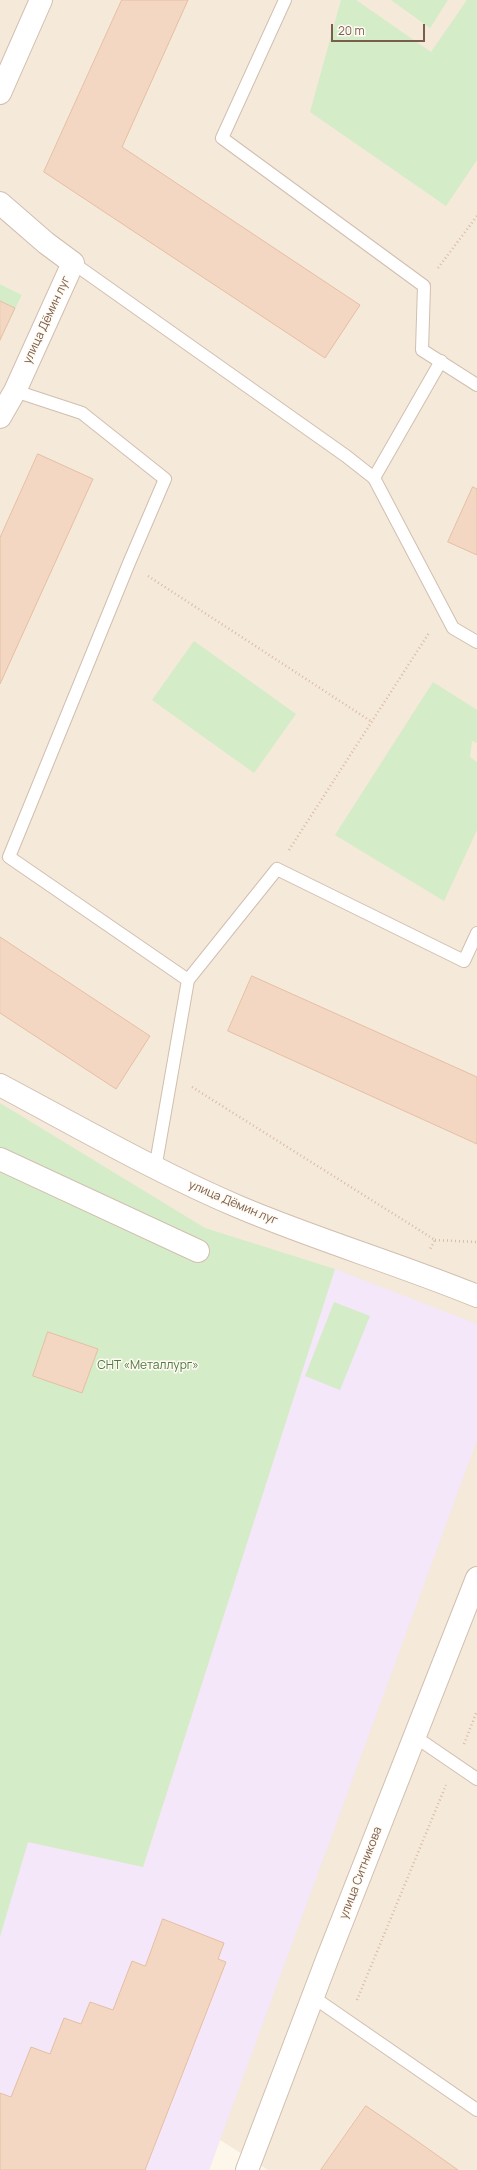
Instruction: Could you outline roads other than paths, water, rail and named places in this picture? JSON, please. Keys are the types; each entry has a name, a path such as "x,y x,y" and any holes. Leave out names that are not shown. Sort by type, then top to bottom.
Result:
{"street":[{"path":"0,93 40,0"},
{"name":"улица Дёмин луг","path":"0,203 46,243 73,263 15,390 0,418"},
{"name":"улица Дёмин луг","path":"0,1084 155,1169 244,1209 419,1273 477,1296"},
{"path":"0,1159 198,1251"},
{"name":"улица Ситникова","path":"252,2168 313,1997 477,1578"}],"lane":[{"path":"286,0 222,138 424,286 422,350 477,385"},
{"path":"73,263 346,456 374,478 453,628 477,642"},
{"path":"374,478 441,361"},
{"path":"15,390 82,413 165,479 128,563 9,857 188,980"},
{"path":"155,1169 188,980 277,869 464,961 477,933"},
{"path":"414,1736 477,1779"},
{"path":"313,1997 477,2110"}],"park label":[{"name":"СНТ «Металлург»","path":"148,1366"}]}
